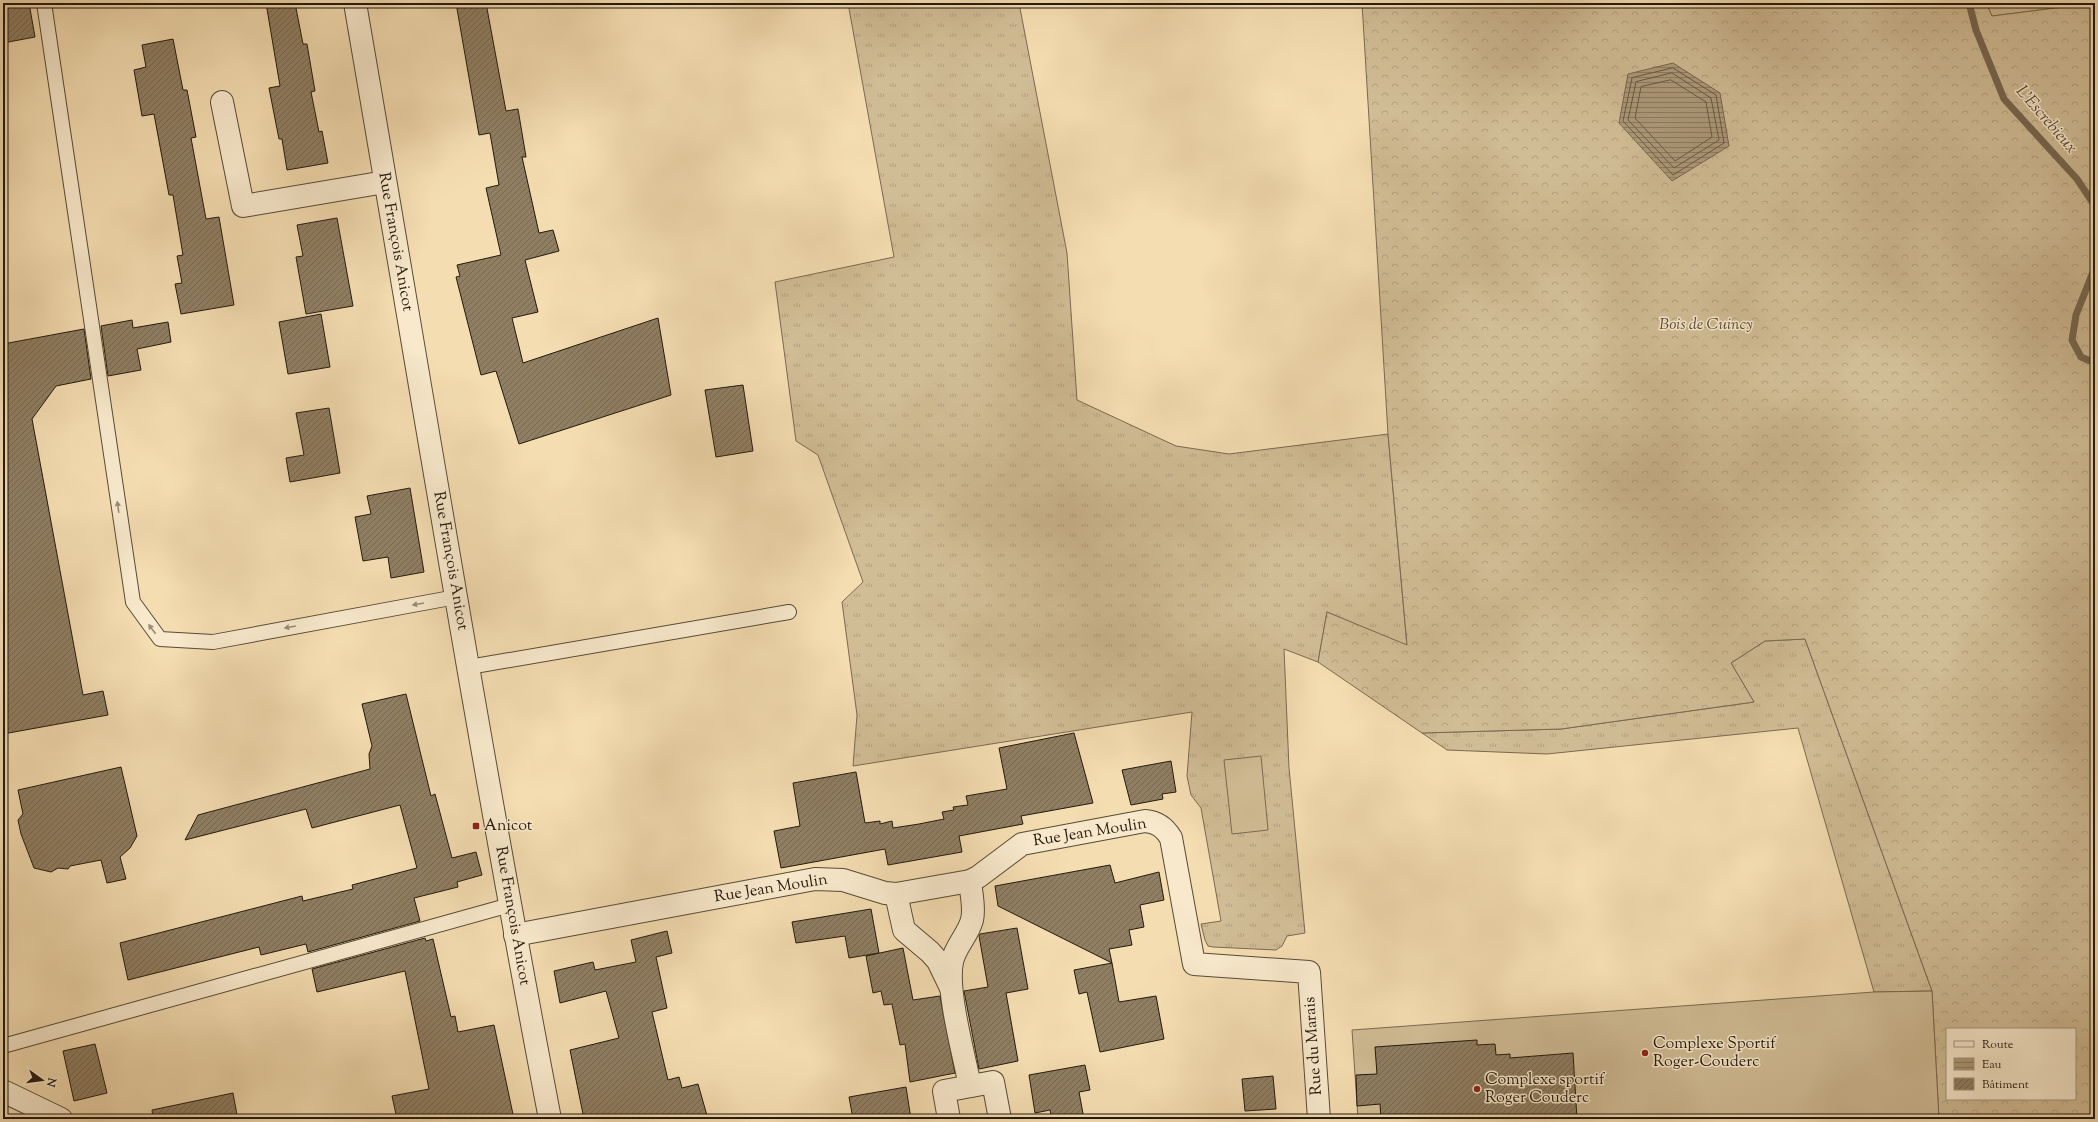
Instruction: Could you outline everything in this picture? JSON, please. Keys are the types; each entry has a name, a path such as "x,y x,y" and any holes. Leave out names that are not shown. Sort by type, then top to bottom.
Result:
{"street":[{"name":"Rue François Anicot","path":"356,3 456,597 515,935 550,1119"},
{"path":"222,102 243,206 385,182"},
{"name":"Rue Jean Moulin","path":"515,935 814,879 843,880 885,893 896,894 970,881 978,877 1022,844 1145,821 1160,825 1171,838 1194,964 1309,972"},
{"path":"970,881 973,912 972,920 952,962 952,991 970,1086"},
{"path":"896,894 904,930 930,952 938,961 952,991"},
{"name":"Rue du Marais","path":"1309,972 1319,1119"},
{"path":"949,1119 944,1091 993,1082 1000,1119"},
{"path":"3,1091 61,1119"}],"lane":[{"path":"44,3 133,602 160,639 213,642 456,597"},
{"path":"469,667 789,612"},
{"path":"3,1046 510,905"}],"green space":[{"path":"848,3 1019,3 1067,253 1077,400 1176,446 1229,454 1388,434 1407,646 1327,612 1318,662 1284,649 1289,768 1305,933 1287,936 1282,946 1276,950 1213,947 1208,946 1205,940 1201,924 1221,921 1201,808 1191,795 1187,776 1192,712 853,766 857,715 842,602 863,582 818,455 796,441 775,282 894,257"},
{"name":"Bois de Cuincy","path":"1362,3 1986,3 1992,16 2095,3 2095,1119 1939,1119 1932,991 1805,639 1765,641 1731,663 1754,702 1561,729 1422,733 1318,662 1327,612 1407,645 1388,434"},
{"path":"1986,3 2095,3 1992,16"},
{"path":"1805,639 1932,991 1874,992 1798,728 1547,754 1447,750 1422,733 1561,729 1754,702 1731,663 1765,641"},
{"path":"1261,756 1268,830 1232,834 1224,760"},
{"name":"Complexe Sportif Roger-Couderc","path":"1932,991 1939,1119 1358,1119 1352,1030 1874,992"}],"water":[{"path":"1673,63 1720,93 1729,146 1672,181 1619,123 1628,74"}],"building":[{"path":"3,3 29,3 35,37 3,43"},
{"path":"266,3 295,3 303,44 307,44 315,91 311,92 319,132 322,131 328,163 287,170 282,139 279,139 269,88 280,86"},
{"path":"456,3 486,3 506,111 518,109 526,157 522,157 539,233 553,230 559,251 525,260 538,312 512,318 523,363 658,318 671,395 519,444 496,371 481,375 456,277 460,276 457,265 501,255 486,188 499,185 490,133 479,135"},
{"path":"173,39 183,90 187,90 196,137 191,138 206,219 219,217 234,305 181,314 175,284 182,283 177,256 183,255 173,195 169,195 154,114 142,116 134,70 146,67 142,45"},
{"path":"337,218 353,306 306,314 296,257 303,256 297,225"},
{"path":"321,314 330,367 288,374 279,322"},
{"path":"132,320 133,328 168,322 171,342 137,349 141,370 108,376 101,326"},
{"path":"84,329 91,379 56,386 32,419 83,695 103,691 108,715 3,734 3,344"},
{"path":"743,385 753,451 716,457 705,390"},
{"path":"329,408 340,473 290,482 286,458 304,455 296,413"},
{"path":"410,488 424,572 391,578 388,557 363,561 355,517 371,514 367,496"},
{"path":"406,694 431,796 435,794 452,858 476,852 482,875 457,882 458,887 414,898 420,921 308,952 306,944 261,955 259,947 128,980 120,943 302,896 303,901 353,889 352,885 417,868 400,805 312,828 306,809 185,840 198,815 370,769 369,754 372,746 362,704"},
{"path":"1074,733 1093,803 1021,816 1023,824 959,836 962,852 888,865 885,849 781,868 774,831 800,826 793,783 856,772 865,823 880,821 880,824 892,821 893,828 919,824 944,819 942,812 954,810 953,807 968,805 966,796 1007,789 999,748"},
{"path":"1171,761 1176,792 1162,794 1163,799 1131,805 1122,770"},
{"path":"121,767 137,836 130,848 120,857 126,879 107,883 101,860 70,866 68,869 58,868 51,872 34,868 21,834 18,820 23,814 18,790"},
{"path":"1110,865 1115,883 1159,872 1164,900 1140,905 1144,927 1129,930 1132,945 1109,949 1112,963 998,906 995,886"},
{"path":"871,909 879,953 849,958 845,936 796,943 792,922"},
{"path":"1017,928 1028,989 1006,993 1018,1061 979,1069 964,991 988,987 979,936 980,934"},
{"path":"667,931 672,953 656,957 667,1008 652,1012 668,1080 679,1077 682,1088 698,1084 708,1119 584,1119 570,1050 619,1038 606,991 560,1003 554,971 593,962 595,970 636,962 631,940"},
{"path":"425,938 426,941 433,939 451,1017 455,1016 458,1032 494,1025 514,1119 397,1119 392,1096 429,1089 405,971 317,992 312,969"},
{"path":"903,948 913,1000 940,996 955,1073 910,1082 905,1044 900,1045 892,1004 884,1005 881,991 873,993 866,956"},
{"path":"1112,963 1119,1002 1156,996 1164,1039 1100,1052 1087,992 1079,994 1074,970"},
{"name":"Complexe sportif Roger Couderc","path":"1477,1040 1477,1045 1495,1044 1496,1055 1510,1054 1510,1058 1573,1053 1577,1119 1381,1119 1380,1104 1357,1106 1356,1075 1377,1074 1375,1047"},
{"path":"95,1044 107,1093 74,1101 63,1051"},
{"path":"1085,1065 1090,1090 1079,1092 1084,1119 1052,1119 1050,1110 1035,1113 1029,1075"},
{"path":"1273,1076 1276,1109 1245,1111 1242,1079"},
{"path":"906,1087 911,1119 853,1119 849,1097"},
{"path":"233,1093 237,1115 218,1119 153,1119 152,1110"}],"waterway":[{"name":"L'Escrebieux","path":"1969,3 1976,30 2004,99 2077,179 2095,206"},
{"name":"L'Escrebieux","path":"2095,267 2076,315 2072,340 2081,357 2095,363"}],"place":[{"name":"Anicot","path":"476,826"},
{"name":"Complexe Sportif Roger-Couderc","path":"1645,1053"},
{"name":"Complexe sportif Roger Couderc","path":"1477,1089"}]}
